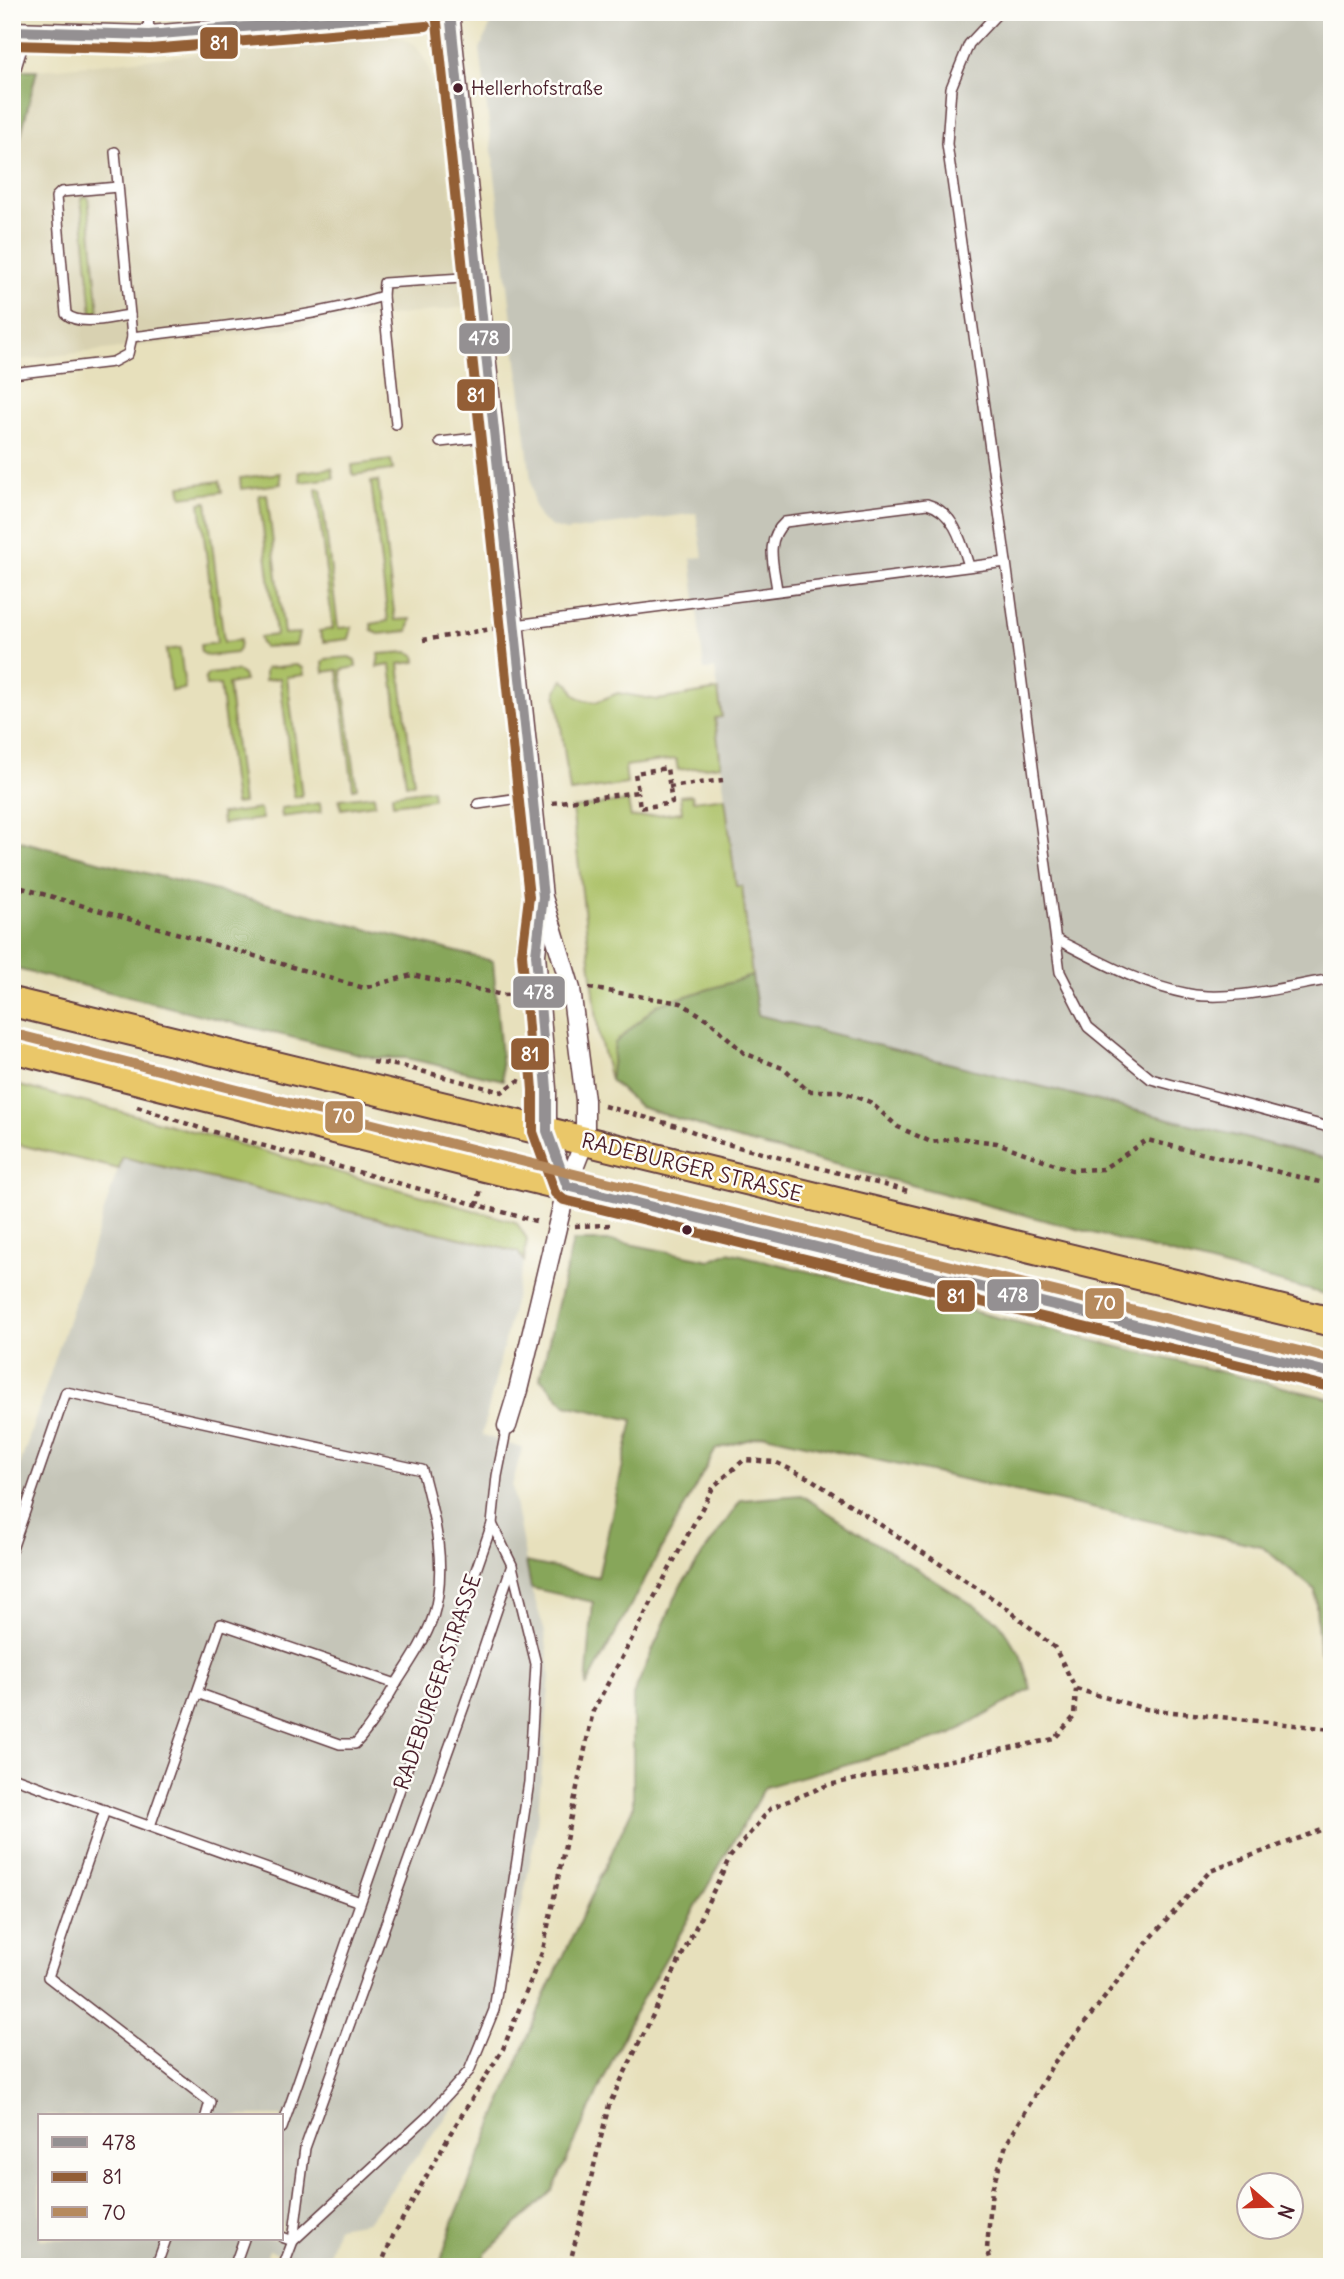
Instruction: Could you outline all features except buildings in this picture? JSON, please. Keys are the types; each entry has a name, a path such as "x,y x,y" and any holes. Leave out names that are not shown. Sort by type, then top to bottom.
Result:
{"main road":[{"name":"RADEBURGER STRASSE","path":"12,1002 1332,1322"},
{"path":"12,1048 1332,1373"}],"street":[{"path":"20,31 149,35 425,12"},
{"path":"450,12 543,897 571,989 585,1100 585,1140"},
{"path":"543,897 536,954 547,1089 547,1131 567,1186"},
{"name":"RADEBURGER STRASSE","path":"507,1426 567,1186 585,1140"}],"lane":[{"path":"148,12 149,35"},
{"path":"999,12 968,44 951,88 947,144 1060,972 1088,1027 1151,1079 1332,1128"},
{"path":"12,81 20,31"},
{"path":"12,374 113,362 128,354 132,337 115,152"},
{"path":"118,187 61,192 56,197 66,314 72,319 81,320 130,315"},
{"path":"396,425 384,283 478,276"},
{"path":"132,337 302,316 349,307 383,296"},
{"path":"440,442 494,436"},
{"path":"777,590 771,544 776,531 785,522 878,509 927,504 935,506 952,523 960,537 969,566"},
{"path":"515,625 1006,562"},
{"path":"478,804 533,801"},
{"path":"1056,939 1128,976 1190,994 1241,995 1332,979"},
{"path":"12,1549 66,1392 422,1470 435,1515 440,1570 433,1616 410,1664 369,1729 355,1744 340,1744 197,1692"},
{"name":"RADEBURGER STRASSE","path":"284,2122 492,1524 497,1476 507,1426"},
{"path":"293,2241 427,2117 470,2071 494,2010 529,1782 536,1664 512,1565 492,1524"},
{"path":"285,2262 293,2241 305,2148 512,1565"},
{"path":"150,1826 221,1624 396,1684"},
{"path":"12,1777 360,1902"},
{"path":"105,1810 48,1977 211,2102 207,2114"},
{"path":"284,2238 293,2241"},
{"path":"156,2267 166,2240"},
{"path":"234,2267 244,2240"}],"path":[{"path":"423,640 515,625"},
{"path":"667,768 672,803 640,808 638,792 635,773 667,768"},
{"path":"669,787 723,780"},
{"path":"533,801 638,792"},
{"path":"12,885 364,988 412,975 503,995 529,993"},
{"path":"582,987 681,1003 710,1021 744,1053 785,1069 808,1091 839,1091 870,1102 898,1127 932,1142 960,1138 997,1143 1071,1170 1103,1170 1147,1140 1332,1185"},
{"path":"363,1060 402,1066 502,1092 518,1081"},
{"path":"132,1105 203,1129 369,1173 477,1206"},
{"path":"690,1144 692,1131"},
{"path":"380,2267 393,2236 450,2134 503,2049 543,1950 593,1711 714,1486 744,1460 775,1462 811,1479 1004,1606 1055,1648 1076,1689 1074,1717 1054,1740 828,1786 771,1808 730,1857 610,2105 569,2267"},
{"path":"1076,1689 1146,1709 1332,1729"},
{"path":"993,2267 987,2249 992,2189 1006,2145 1061,2054 1150,1939 1210,1871 1332,1826"}],"shaded area":[{"path":"1332,12 1332,1160 757,1015 742,887 736,887 715,718 722,716 715,669 704,670 691,558 703,557 696,513 566,531 552,527 541,519 534,506 480,49 495,14"},
{"path":"393,34 415,44 427,63 433,85 462,255 467,307 12,361 12,171 37,70"},
{"path":"122,1157 518,1252 524,1261 482,1435 522,1448 512,1486 531,1588 545,1632 550,1674 537,1825 501,2016 466,2091 367,2222 337,2227 324,2267 315,2267 269,2250 264,2267 12,2267 12,1489"}],"green space":[{"path":"12,70 37,70 12,171"},
{"path":"88,196 99,314 92,314 81,197"},
{"path":"391,460 393,470 353,475 352,465"},
{"path":"332,468 334,478 301,482 299,472"},
{"path":"280,473 281,484 241,489 240,478"},
{"path":"220,481 222,492 182,497 180,486"},
{"path":"378,481 395,620 411,619 408,631 379,634 372,631 371,624 388,621 371,482"},
{"path":"316,489 321,489 338,628 352,627 349,639 324,642 319,631 333,629"},
{"path":"267,494 284,634 299,633 296,645 264,647 259,637 276,635 259,495"},
{"path":"207,502 224,642 240,640 236,653 208,656 201,652 200,645 217,643 200,503"},
{"path":"180,648 185,689 171,691 166,650"},
{"path":"408,652 415,655 416,662 399,664 414,783 406,784 391,665 377,667 379,654"},
{"path":"349,657 355,660 356,667 341,670 357,788 353,789 338,670 324,672 323,663 326,659"},
{"path":"296,665 303,668 304,675 287,677 302,796 294,797 280,678 265,680 265,671 267,668"},
{"path":"237,671 243,675 245,681 228,684 243,803 235,804 220,685 206,686 205,678 208,674"},
{"path":"563,680 570,685 575,695 596,702 618,693 658,700 718,690 722,717 715,718 721,765 678,770 676,759 625,766 627,784 570,792 556,691"},
{"path":"432,789 433,799 393,804 392,794"},
{"path":"374,795 375,804 341,809 339,799"},
{"path":"692,795 693,801 725,797 736,886 742,886 752,976 657,1005 615,1043 610,1080 599,1036 572,808 628,801 631,818 682,812 680,796"},
{"path":"320,803 321,812 282,817 281,808"},
{"path":"260,809 262,819 222,824 221,814"},
{"path":"12,839 493,961 503,1080 406,1058 375,1058 12,968"},
{"path":"752,976 758,1015 1332,1160 1332,1296 728,1137 640,1107 610,1080 615,1043 657,1005"},
{"path":"12,1084 131,1114 516,1222 527,1239 524,1261 518,1252 122,1157 119,1169 12,1143"},
{"path":"573,1241 614,1241 710,1260 729,1252 1332,1399 1332,1671 1319,1649 1315,1590 1261,1546 765,1435 716,1449 586,1687 593,1602 531,1588 526,1562 598,1577 633,1420 566,1405 540,1378"},
{"path":"801,1495 998,1621 1020,1654 1031,1689 950,1735 765,1787 633,2015 553,2190 485,2254 480,2267 439,2267 453,2222 543,2000 633,1807 633,1695 680,1587 741,1500"}],"transit line":[{"name":"478","path":"12,31 149,35 422,12"},
{"name":"478","path":"450,12 543,897 536,954 547,1089 547,1131 567,1186 1332,1373"},
{"name":"81","path":"436,13 529,897 522,954 533,1090 533,1132 555,1193 564,1200 1329,1387"},
{"name":"81","path":"12,45 150,49 426,26"},
{"name":"70","path":"15,1034 488,1153 1332,1359"}],"place":[{"name":"Hellerhofstraße","path":"458,88"}]}
